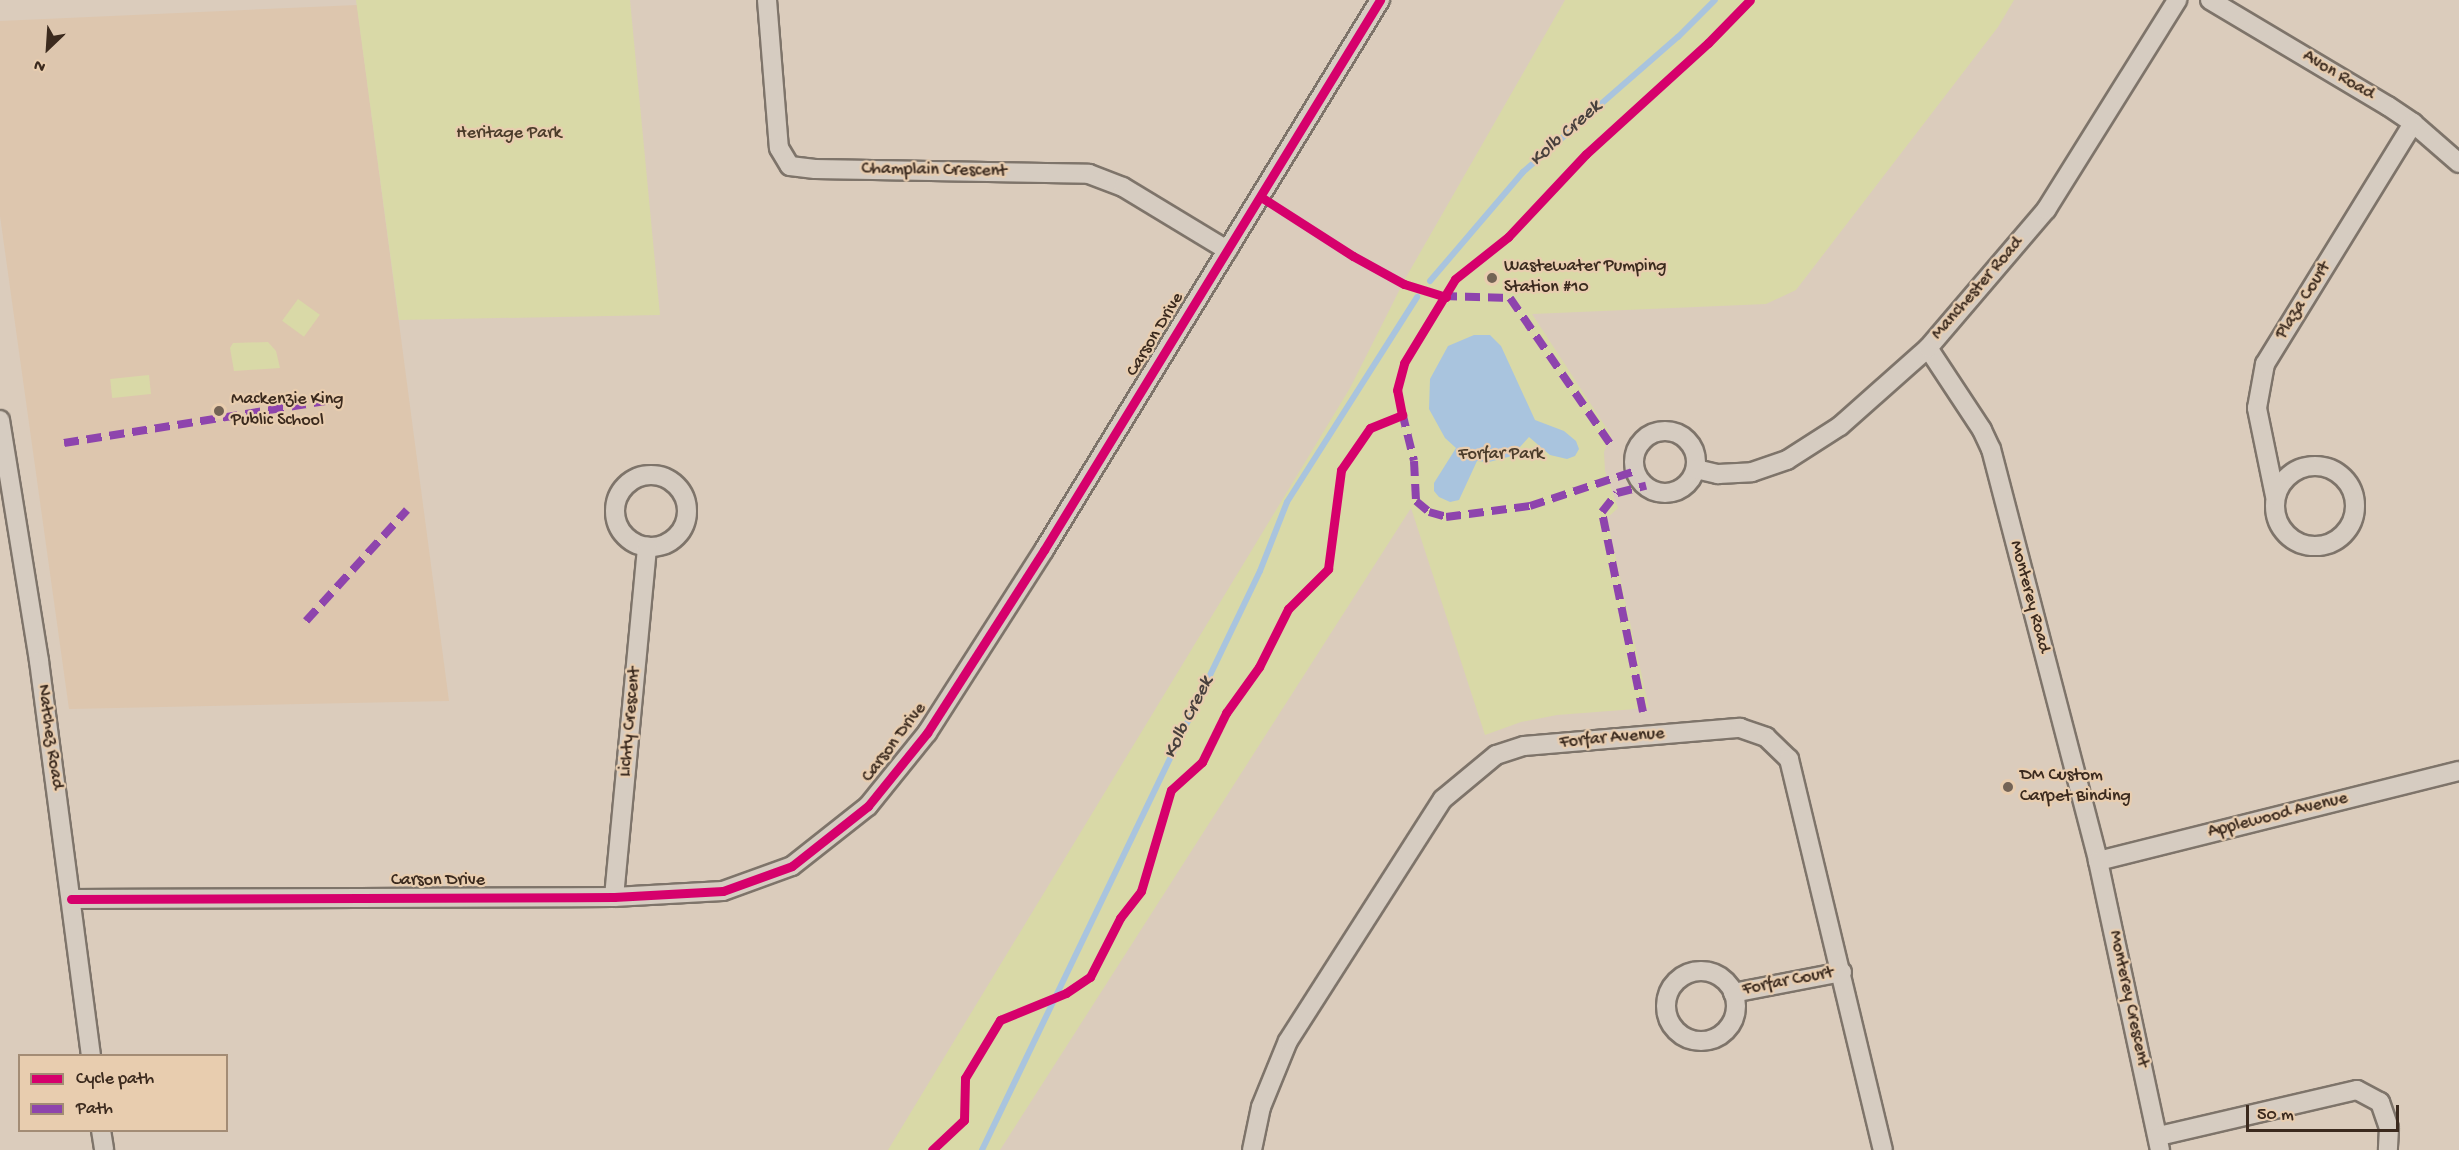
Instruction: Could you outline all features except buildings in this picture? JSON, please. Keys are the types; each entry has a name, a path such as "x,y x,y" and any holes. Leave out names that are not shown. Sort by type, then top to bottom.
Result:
{"street":[{"name":"Champlain Crescent","path":"766,0 779,148 790,166 815,170 1089,174 1123,187 1227,250"},
{"name":"Carson Drive","path":"71,899 614,897 723,891 792,866 868,806 927,733 1044,550 1380,0"},
{"name":"Manchester Road","path":"1696,469 1718,474 1752,472 1787,459 1840,426 1928,348 2046,210 2177,0"},
{"name":"Avon Road","path":"2210,0 2413,123 2459,163"},
{"name":"Plaza Court","path":"2275,496 2282,483 2295,471 2308,466 2322,467 2343,477 2348,484 2354,497 2354,515 2345,534 2332,543 2317,547 2296,543 2280,527 2274,509 2275,496 2257,408 2265,364 2413,123"},
{"name":"Monterey Road","path":"1928,348 1983,430 1991,449 2098,861"},
{"name":"Natchez Road","path":"0,420 39,662 91,1054"},
{"name":"Lichty Crescent","path":"614,897 647,547"},
{"name":"Forfar Avenue","path":"1251,1150 1261,1107 1288,1041 1443,798 1496,755 1524,746 1740,728 1766,737 1789,759 1883,1150"},
{"name":"Applewood Avenue","path":"2098,861 2459,771"},
{"name":"Monterey Crescent","path":"2098,861 2159,1143 2357,1090 2380,1102 2389,1128 2388,1150"},
{"name":"Forfar Court","path":"1733,993 1842,972"},
{"path":"101,1132 104,1150"}],"shaded area":[{"name":"Mackenzie King Public School","path":"357,5 449,701 69,709 0,216 0,21"}],"green space":[{"name":"Heritage Park","path":"356,0 630,0 660,315 399,320"},
{"name":"Forfar Park","path":"1565,0 2014,0 1998,27 1796,290 1766,304 1532,314 1611,435 1604,452 1605,471 1618,508 1607,518 1649,708 1557,715 1521,722 1485,735 1411,508 1000,1150 888,1150 1350,388 1405,279"},
{"path":"298,299 320,315 304,337 282,321"},
{"path":"268,342 276,351 280,368 234,371 230,348 233,343"},
{"path":"149,375 151,394 112,398 110,379"}],"water":[{"path":"1474,335 1490,335 1501,346 1535,420 1564,431 1576,441 1579,449 1575,456 1567,459 1550,455 1529,437 1512,456 1489,462 1477,461 1459,500 1450,502 1439,497 1434,491 1434,483 1456,448 1445,438 1429,409 1430,379 1448,346"}],"waterway":[{"name":"Kolb Creek","path":"1430,281 1523,172 1678,37 1715,0"},
{"name":"Kolb Creek","path":"982,1150 1260,571 1287,502 1417,297"}],"marked path":[{"path":"1442,296 1510,298 1611,445"},
{"path":"64,443 332,400"},
{"path":"1402,412 1414,461 1416,501 1429,512 1446,517 1530,506 1635,471"},
{"path":"1643,712 1602,512 1617,493 1646,486"},
{"path":"306,621 407,510"}],"cycle path":[{"path":"71,899 614,897 723,891 792,866 868,806 927,733 1044,550 1380,0"},
{"path":"932,1150 964,1120 965,1078 1000,1020 1066,993 1090,977 1120,918 1141,891 1171,790 1202,762 1226,713 1259,667 1288,609 1328,569 1341,470 1370,428 1402,415 1397,390 1404,363 1455,279 1508,237 1586,154 1708,43 1750,0"},
{"path":"1261,197 1353,256 1404,284 1446,297"}],"place":[{"name":"Wastewater Pumping Station #10","path":"1492,278"},
{"name":"Mackenzie King Public School","path":"219,411"},
{"name":"DM Custom Carpet Binding","path":"2008,787"}]}
